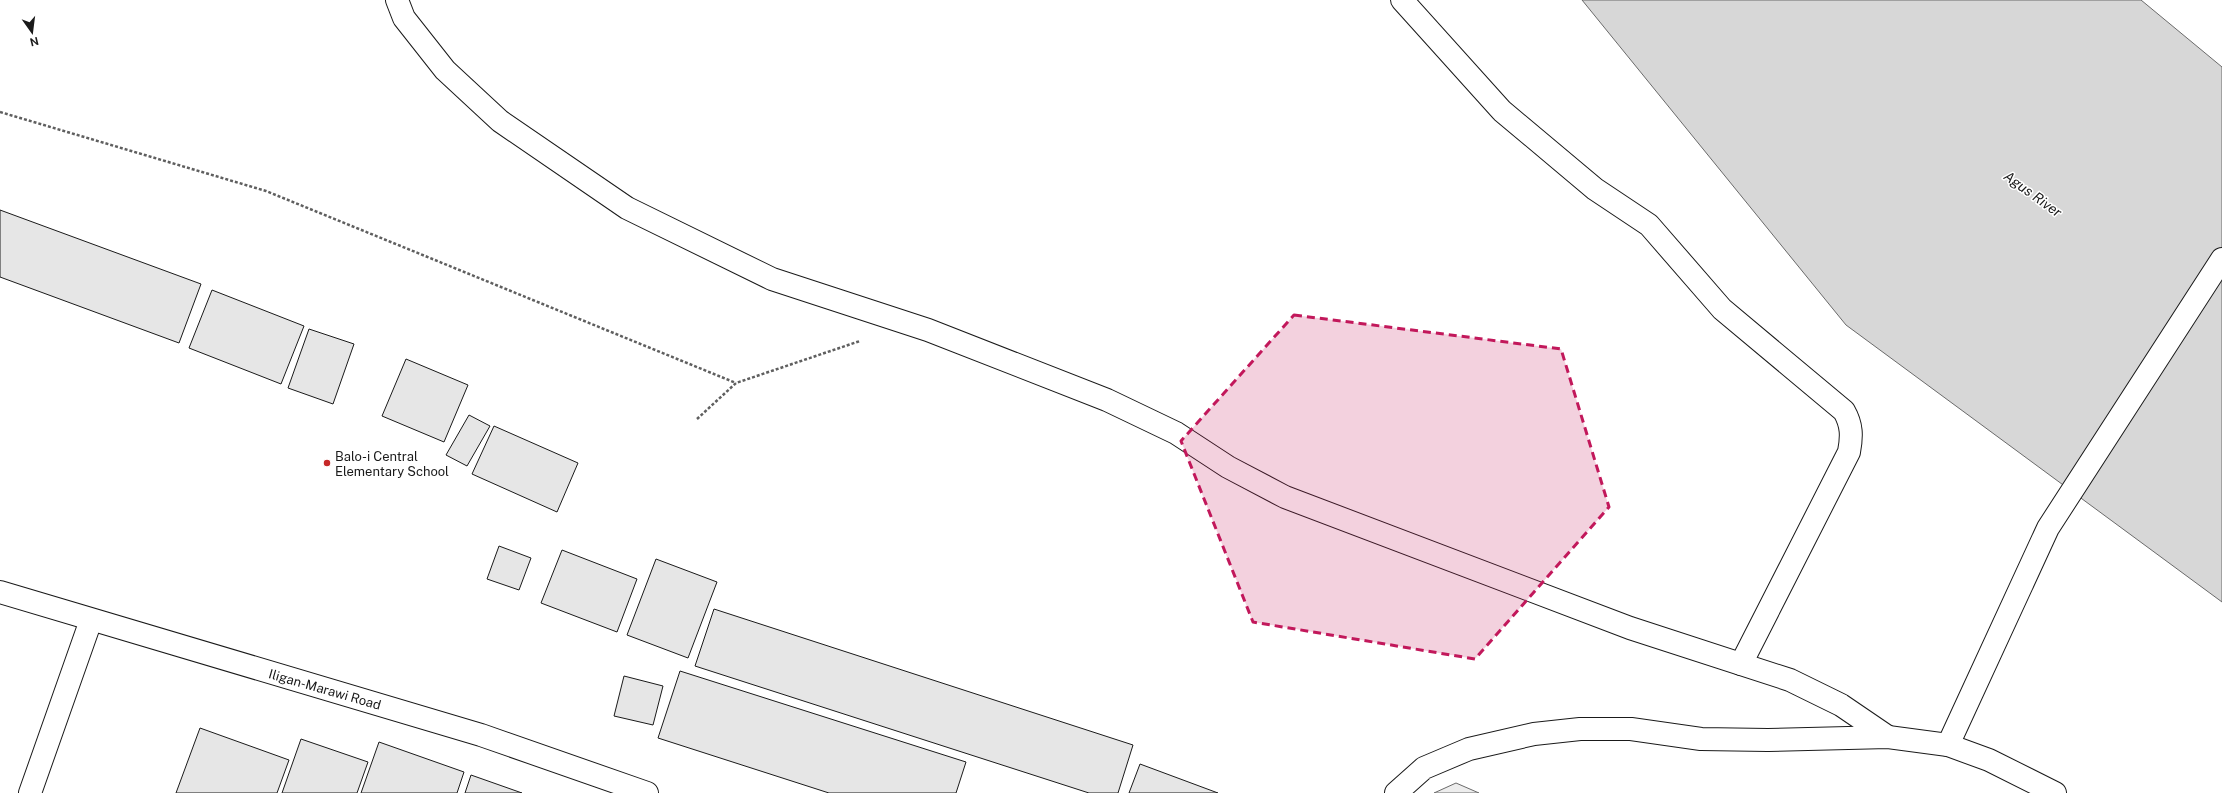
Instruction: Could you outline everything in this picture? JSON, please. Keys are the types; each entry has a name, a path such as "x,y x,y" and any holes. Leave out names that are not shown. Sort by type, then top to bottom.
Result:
{"main road":[{"path":"397,0 404,18 445,70 500,122 627,208 772,279 928,330 1107,400 1176,433 1228,467 1284,497 1630,628 1790,680 1841,704 1888,737"},
{"path":"1402,0 1502,111 1595,188 1649,225 1722,309 1844,411 1850,422 1852,438 1849,452 1741,664"},
{"path":"1948,745 2048,528 2222,260"},
{"name":"Iligan-Marawi Road","path":"0,592 481,735 647,793"},
{"path":"30,793 91,620"},
{"path":"1396,793 1424,768 1469,749 1534,734 1580,729 1631,729 1701,739 1768,740 1888,737 1948,745 1989,760 2055,793"}],"path":[{"path":"0,112 266,191 736,384"},
{"path":"697,419 736,384 865,340"}],"highlighted area":[{"path":"1294,315 1561,349 1609,507 1475,659 1253,622 1181,441"}],"shaded area":[{"path":"1456,783 1479,793 1434,793"}],"water":[{"name":"Agus River","path":"1582,0 2141,0 2222,67 2222,602 1846,325"}],"building":[{"path":"0,210 201,284 179,343 0,277"},
{"path":"212,290 304,326 281,384 189,348"},
{"path":"309,329 354,344 333,404 288,388"},
{"path":"406,359 468,385 444,442 382,416"},
{"path":"469,415 490,426 467,466 446,455"},
{"path":"494,426 578,463 557,512 472,474"},
{"path":"499,546 531,558 519,590 487,579"},
{"path":"562,550 637,579 617,632 541,603"},
{"path":"656,559 717,582 688,658 627,635"},
{"path":"714,609 1133,745 1118,793 1089,793 695,666"},
{"path":"680,671 966,762 956,793 829,793 658,738"},
{"path":"624,676 663,686 653,725 614,716"},
{"path":"200,728 289,760 277,793 176,793"},
{"path":"301,739 368,762 357,793 282,793"},
{"path":"379,742 464,772 457,793 361,793"},
{"path":"1140,764 1218,793 1129,793"},
{"path":"471,775 522,793 465,793"}],"place":[{"name":"Balo-i Central Elementary School","path":"327,463"}]}
